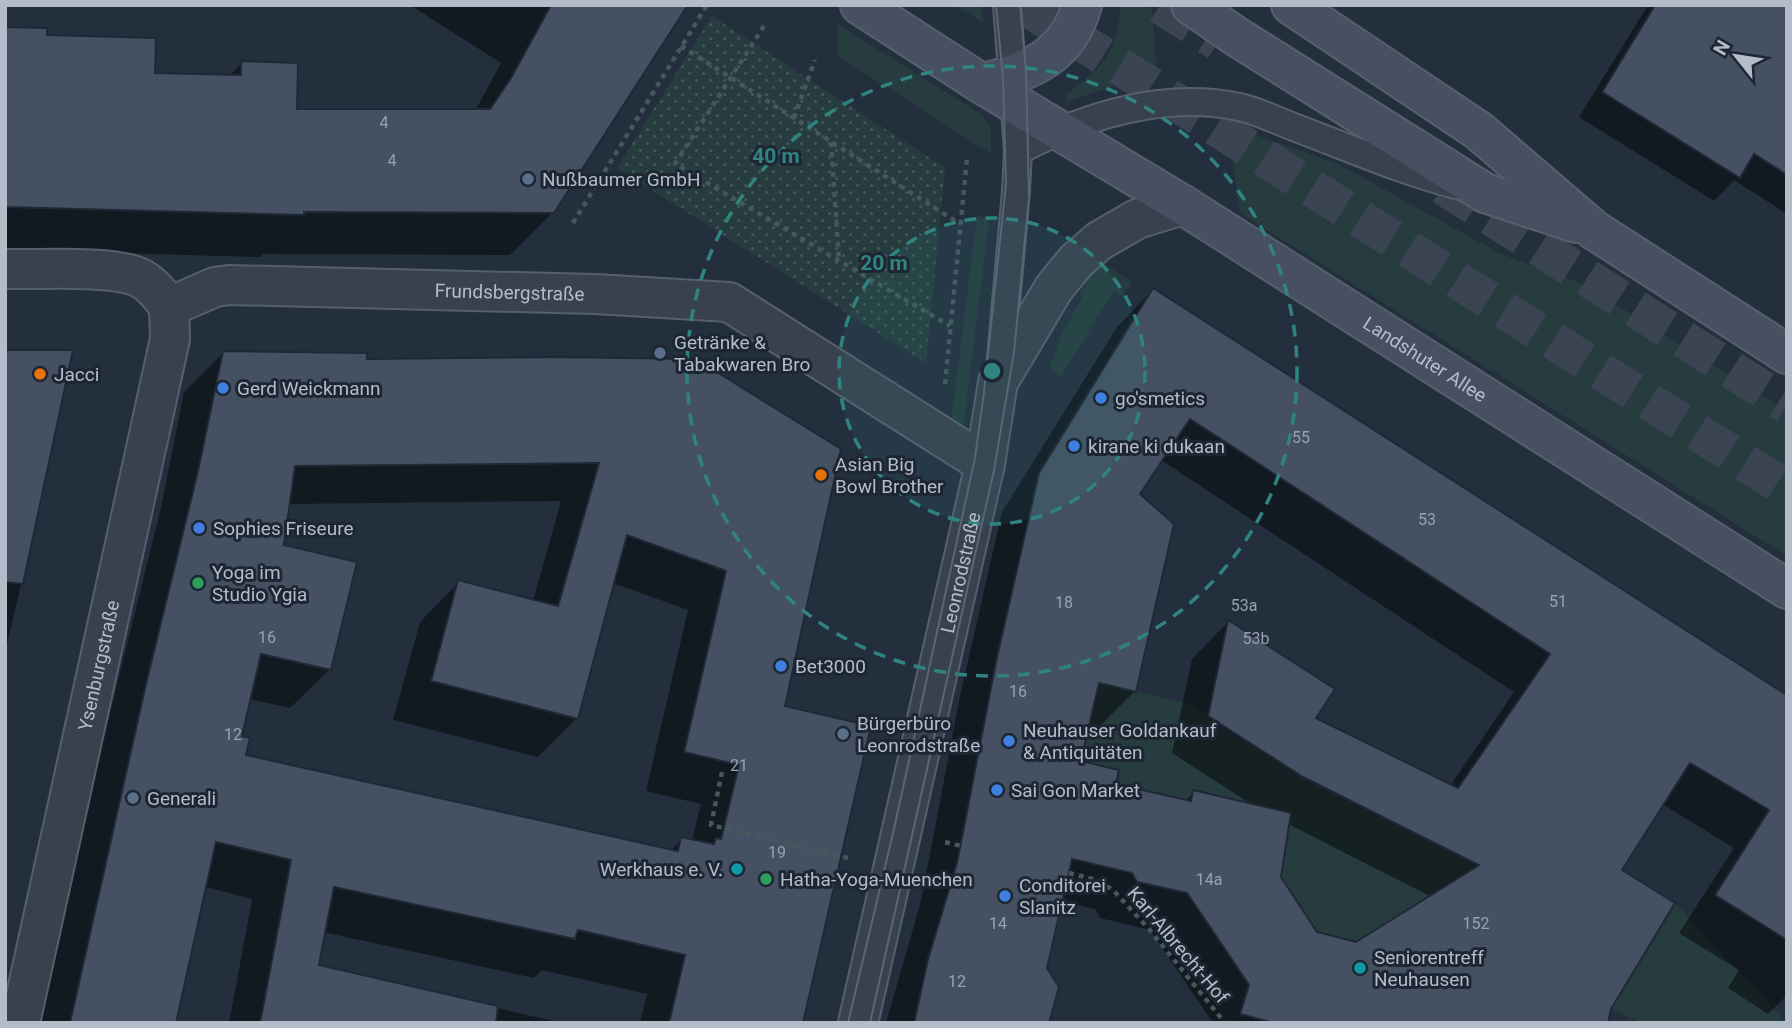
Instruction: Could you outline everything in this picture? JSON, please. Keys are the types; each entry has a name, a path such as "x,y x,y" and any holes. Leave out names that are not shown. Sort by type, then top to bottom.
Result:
{"main road":[{"name":"Landshuter Allee","path":"860,5 900,19 1004,87 1062,131 1787,589"},
{"path":"1004,87 1049,58 1067,40 1082,5"},
{"path":"1191,5 1485,193 1594,230"},
{"path":"1291,5 1479,131 1594,230 1787,354"}],"street":[{"name":"Leonrodstraße","path":"858,1023 985,464 998,382 1054,288 1076,261 1099,241 1137,219 1183,205"},
{"path":"5,269 118,271 140,277 158,291 169,307"},
{"name":"Frundsbergstraße","path":"169,307 215,287 229,285 595,294 729,302 985,464"},
{"name":"Ysenburgstraße","path":"20,1023 170,339 169,307"}],"lane":[{"path":"998,382 1018,151 1004,87 1007,5"},
{"path":"1018,151 1062,131 1134,108 1173,101 1207,102 1241,107 1416,175 1485,193"}],"path":[{"path":"573,223 707,5"},
{"path":"764,26 675,164 950,326"},
{"path":"681,46 960,224"},
{"path":"794,118 815,60"},
{"path":"831,141 839,261"},
{"path":"935,432 942,414 967,159"},
{"path":"722,772 711,825 849,858"},
{"name":"Karl-Albrecht-Hof","path":"1069,873 1096,880 1113,890 1149,929 1225,1023"}],"green space":[{"path":"954,5 981,5 984,23"},
{"path":"1120,5 1145,5 1152,10 1157,77 1112,87 1068,102 1065,95 1098,68 1112,47 1117,35"},
{"path":"712,16 945,168 926,363 617,168"},
{"path":"838,24 982,115 991,129 991,154 838,56"},
{"path":"1227,125 1336,163 1501,254 1585,285 1787,411 1787,556 1240,213"},
{"path":"977,215 989,219 963,431 951,424"},
{"path":"1101,262 1132,282 1123,295 1114,291 1061,376 1049,369 1063,331 1082,298 1084,274"},
{"path":"1100,682 1191,705 1286,766 1474,863 1454,952 1320,937 1281,877 1289,825 1232,810 1193,791 1191,801 1116,784 1118,770 1081,761"},
{"path":"1675,903 1785,1023 1641,1023 1611,1009"}],"building":[{"path":"551,5 688,5 554,213 304,212 304,215 5,207 5,27 47,28 47,35 156,38 155,73 241,75 241,61 298,63 297,109 490,109 511,78"},
{"path":"1655,5 1787,5 1787,175 1754,154 1740,178 1602,92"},
{"path":"1153,288 1787,695 1787,940 1715,895 1769,810 1690,763 1622,870 1675,903 1611,1009 1608,1023 1274,1023 1240,1014 1249,985 1187,893 1137,882 1132,873 1072,859 1047,968 1059,987 1049,1023 914,1023 928,959 957,863 997,657 1039,473","holes":["1190,419 1550,654 1458,788 1316,718 1335,689 1228,620 1208,716 1303,777 1479,865 1356,942 1317,932 1281,877 1291,813 1193,790 1191,801 1116,784 1119,770 1081,761 1099,683 1136,692 1174,524 1140,494"]},
{"path":"5,350 73,350 23,584 5,582"},
{"path":"223,351 367,353 367,359 696,359 841,449 785,706 871,726 803,1023 669,1023 685,955 578,930 575,939 334,887 319,965 498,1006 496,1023 260,1023 291,860 216,842 176,1023 70,1023 146,684 198,471","holes":["599,463 558,606 458,580 431,681 578,719 627,535 726,571 684,752 739,765 721,839 716,838 714,844 681,837 678,851 246,755 250,738 242,736 261,654 331,670 357,562 284,545 295,466"]}],"tunnel":[{"path":"1023,5 1787,489"},
{"path":"1160,5 1218,42"},
{"path":"1443,186 1787,405"}],"tram line":[{"path":"848,1023 894,829 975,458 1006,184 1003,78 996,5"},
{"path":"870,1023 994,470 1014,352 1029,198 1026,69 1020,5"}],"place":[{"name":"Nußbaumer GmbH","path":"528,179"},
{"name":"Getränke & Tabakwaren Bro","path":"660,353"},
{"name":"Jacci","path":"40,374"},
{"name":"Gerd Weickmann","path":"223,388"},
{"name":"go'smetics","path":"1101,398"},
{"name":"kirane ki dukaan","path":"1074,446"},
{"name":"Asian Big Bowl Brother","path":"821,475"},
{"name":"Sophies Friseure","path":"199,528"},
{"name":"Yoga im Studio Ygia","path":"198,583"},
{"name":"Bet3000","path":"781,666"},
{"name":"Bürgerbüro Leonrodstraße","path":"843,734"},
{"name":"Neuhauser Goldankauf & Antiquitäten","path":"1009,741"},
{"name":"Sai Gon Market","path":"997,790"},
{"name":"Generali","path":"133,798"},
{"name":"Werkhaus e. V.","path":"737,869"},
{"name":"Hatha-Yoga-Muenchen","path":"766,879"},
{"name":"Conditorei Slanitz","path":"1005,896"},
{"name":"Seniorentreff Neuhausen","path":"1360,968"}]}
